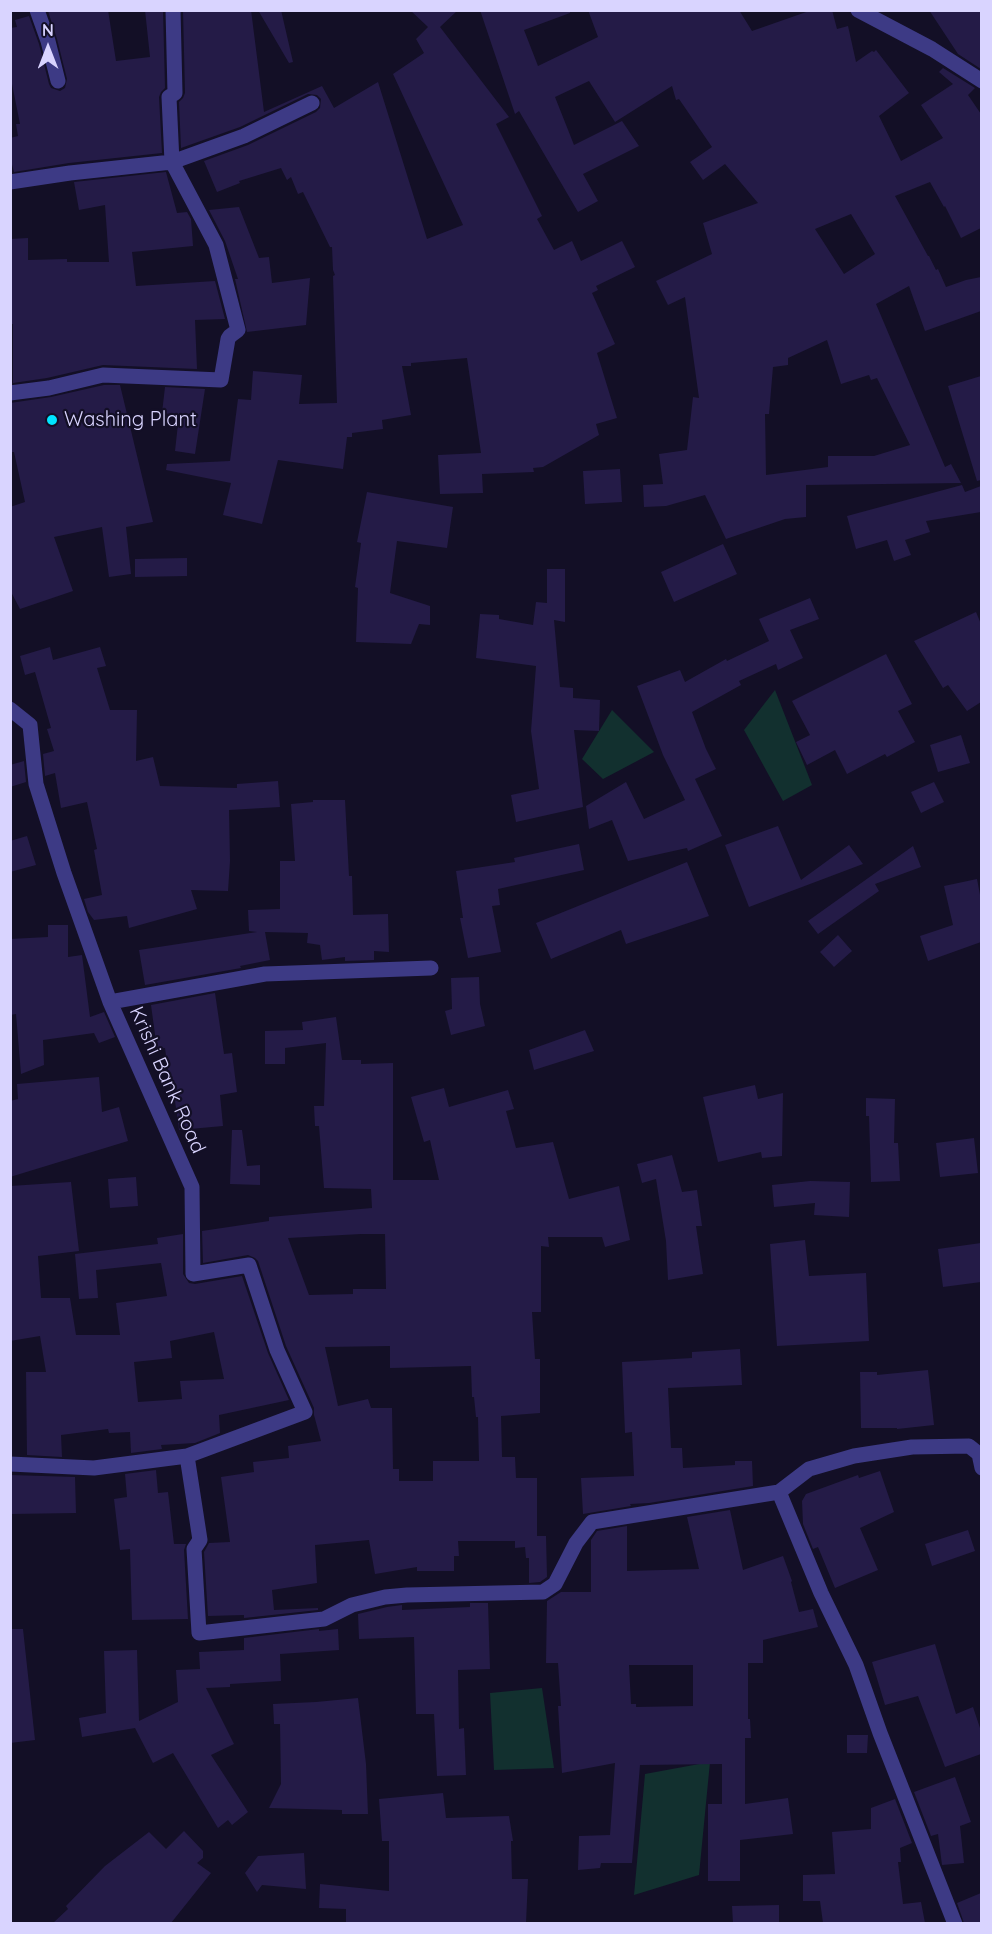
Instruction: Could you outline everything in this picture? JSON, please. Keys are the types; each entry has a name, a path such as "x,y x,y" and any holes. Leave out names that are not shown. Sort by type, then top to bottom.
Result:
{"street":[{"path":"37,10 58,81"},
{"path":"10,393 49,388 103,375 221,380 228,339 238,330 216,245 172,162 169,97 175,93 173,10"},
{"path":"858,10 932,49 981,81"},
{"path":"10,182 70,172 172,162 244,136 312,103"},
{"name":"Krishi Bank Road","path":"10,709 30,725 36,784 64,873 110,1002 192,1188 193,1274 249,1265 277,1350 305,1412 187,1456"},
{"path":"110,1002 265,974 431,968"},
{"path":"10,1464 94,1468 187,1456 200,1540 194,1549 199,1633 324,1619 352,1605 385,1597 543,1592 555,1584 576,1543 592,1522 779,1492 809,1469 854,1456 912,1447 969,1446 979,1454 981,1468"},
{"path":"779,1492 821,1593 856,1665 880,1733 955,1923"}],"green space":[{"path":"775,690 812,785 783,801 744,730"},
{"path":"612,710 654,752 603,779 582,759"},
{"path":"542,1688 554,1768 494,1770 490,1693"},
{"path":"710,1762 699,1875 634,1895 645,1774"}],"building":[{"path":"108,10 116,61 150,57 145,10 163,10 165,88 159,97 162,153 69,163 14,172 10,157 10,138 18,136 16,124 20,124 10,74 10,28 17,27 15,20 29,16 49,84 51,88 60,91 65,88 67,79 48,11"},
{"path":"183,10 251,10 264,112 322,86 334,108 378,82 427,239 463,225 393,74 424,53 416,39 428,27 410,10 458,10 440,27 509,117 496,124 542,216 537,219 554,250 572,241 581,261 622,241 635,267 596,286 598,290 592,293 615,344 597,353 617,418 596,424 599,435 543,467 533,468 534,472 482,474 483,493 440,494 438,455 481,453 467,358 411,363 411,366 402,366 411,415 382,420 383,429 352,433 352,437 347,437 343,469 278,460 262,524 223,515 231,483 166,470 167,464 230,461 238,399 251,400 253,371 302,375 299,404 337,403 333,276 335,275 332,247 303,192 298,194 291,177 287,180 281,168 239,181 240,183 217,192 204,161 248,145 316,112 320,108 321,99 317,95 308,94 240,127 181,148 179,102 185,93"},
{"path":"258,10 281,10 293,62 289,63"},
{"path":"480,10 570,10 570,13 524,30 538,66 598,37 588,10 739,10 752,31 812,10 832,10 837,29 848,26 856,62 876,50 909,93 879,116 901,161 943,138 921,105 953,84 939,72 943,68 975,88 968,95 981,114 981,228 961,238 930,182 895,196 936,270 938,269 946,287 981,277 981,311 925,331 909,286 876,304 945,467 951,464 961,483 806,485 806,517 785,519 726,539 705,495 666,506 644,507 643,485 663,484 659,454 687,450 693,397 699,398 685,297 668,305 656,281 712,254 703,223 758,203 725,164 703,180 690,162 712,147 679,99 676,100 672,86 615,122 589,81 555,97 574,145 622,121 639,146 583,174 598,201 578,212 519,111 515,114","holes":["851,214 875,254 844,274 815,229","827,340 841,384 869,375 871,380 877,378 910,445 874,456 828,456 828,467 766,475 765,414 769,414 773,367 788,365 788,358"]},
{"path":"929,10 981,10 981,69 958,54"},
{"path":"166,172 177,213 187,212 191,219 193,246 132,252 136,286 215,281 225,319 195,320 197,369 103,365 13,383 10,239 28,238 28,260 67,259 67,262 109,262 105,205 79,210 74,182"},
{"path":"239,207 259,258 269,257 272,283 310,278 306,325 247,332 235,279 238,279 225,241 209,210"},
{"path":"981,376 981,480 977,481 948,386"},
{"path":"104,385 120,385 153,522 126,527 131,574 109,577 102,527 54,537 73,591 20,609 10,590 10,507 25,502 14,452 10,452 10,403 51,397"},
{"path":"165,387 205,389 195,454 175,451 179,415 162,413"},
{"path":"620,469 622,502 585,504 583,471"},
{"path":"962,485 965,492 981,486 981,512 926,521 930,532 905,540 911,555 894,561 887,540 856,549 847,516"},
{"path":"367,492 453,507 447,548 397,541 390,593 430,606 430,625 419,624 411,644 356,642 358,588 355,587 361,543 357,542"},
{"path":"723,544 737,574 674,602 661,572"},
{"path":"187,558 187,576 135,577 135,559"},
{"path":"547,569 565,569 565,622 554,620 560,687 573,688 573,698 600,700 599,731 574,730 583,807 516,822 511,795 539,789 531,731 536,666 476,658 480,614 499,615 499,619 533,625 536,602 547,603"},
{"path":"810,598 819,619 790,630 803,658 778,670 776,664 739,681 741,685 692,712 716,769 695,779 722,836 688,851 687,848 628,861 612,820 589,829 586,806 626,782 644,819 685,800 663,755 637,686 680,670 685,682 726,659 727,661 769,641 759,619"},
{"path":"976,612 981,624 981,702 967,711 948,685 943,688 914,641"},
{"path":"50,647 53,660 100,647 106,666 97,668 110,710 137,710 136,761 153,757 160,786 237,788 237,784 278,781 280,807 229,810 228,891 191,890 197,909 129,928 127,916 94,920 88,912 84,899 102,895 94,850 97,849 87,802 61,808 55,773 45,776 43,754 54,751 47,729 51,728 35,672 25,675 20,656"},
{"path":"886,654 912,704 898,711 915,742 887,757 885,754 847,774 835,750 807,765 796,742 810,735 792,701"},
{"path":"961,735 970,763 938,772 930,745"},
{"path":"24,761 26,782 10,787 10,765"},
{"path":"934,782 944,802 921,813 911,792"},
{"path":"313,800 345,800 353,915 388,914 389,952 374,951 374,960 345,961 345,957 322,960 320,945 307,943 308,933 265,932 270,960 240,966 241,968 145,985 139,950 257,932 249,931 248,910 280,909 280,861 295,861 291,804 313,802"},
{"path":"778,826 801,880 849,845 863,864 749,907 725,845"},
{"path":"27,836 36,865 10,872 10,841"},
{"path":"579,844 584,870 498,889 500,905 492,906 501,952 468,958 460,918 463,918 456,871 515,862 514,858"},
{"path":"913,846 921,867 875,884 879,891 818,934 808,921"},
{"path":"687,862 709,916 626,944 621,930 551,959 536,923"},
{"path":"977,879 981,900 981,942 928,961 920,936 953,925 944,886"},
{"path":"48,925 68,925 68,957 82,955 90,1017 104,1012 115,1037 99,1043 94,1033 43,1040 44,1065 21,1074 16,1014 10,1015 10,939 48,937"},
{"path":"838,935 852,951 834,967 820,952"},
{"path":"479,977 480,1004 485,1026 451,1035 445,1011 452,1009 451,978"},
{"path":"215,993 224,1054 232,1053 237,1092 220,1095 223,1126 179,1130 175,1101 172,1101 165,1048 157,1049 151,1005"},
{"path":"336,1017 342,1060 361,1060 361,1064 393,1063 393,1180 439,1180 430,1140 424,1142 411,1097 444,1088 449,1107 508,1090 514,1109 506,1111 516,1148 553,1142 569,1199 619,1186 630,1240 605,1247 602,1237 548,1237 549,1247 541,1246 541,1312 532,1312 535,1359 540,1359 540,1413 501,1416 502,1457 515,1457 516,1478 537,1478 537,1536 546,1536 547,1577 540,1582 529,1583 529,1558 526,1558 525,1547 515,1548 515,1541 458,1541 459,1556 454,1556 454,1571 417,1571 417,1567 375,1574 369,1540 315,1545 317,1583 272,1590 274,1610 318,1608 318,1610 244,1618 244,1615 208,1616 204,1552 209,1543 230,1542 221,1477 254,1472 253,1462 289,1458 288,1446 321,1441 314,1408 286,1346 258,1261 248,1255 203,1263 202,1231 269,1221 269,1217 372,1208 371,1189 324,1188 319,1126 315,1126 314,1106 324,1106 326,1043 285,1048 285,1064 265,1064 265,1031 303,1030 302,1022","holes":["385,1234 386,1289 353,1289 353,1294 309,1295 288,1238","390,1346 390,1368 471,1366 472,1397 474,1397 476,1417 478,1417 479,1461 433,1461 433,1481 399,1481 399,1469 393,1469 392,1408 371,1408 368,1399 338,1406 325,1347"]},
{"path":"585,1030 594,1051 534,1070 529,1050"},
{"path":"99,1077 102,1112 119,1107 128,1141 10,1177 10,1101 18,1099 17,1084"},
{"path":"755,1085 758,1099 783,1093 782,1156 762,1158 761,1152 718,1162 703,1097"},
{"path":"866,1098 895,1099 894,1143 898,1143 900,1181 871,1182 869,1116 866,1116"},
{"path":"232,1130 242,1130 247,1166 260,1165 260,1185 230,1184"},
{"path":"974,1138 978,1173 940,1177 936,1143"},
{"path":"672,1155 682,1192 697,1190 702,1226 696,1226 703,1274 668,1280 666,1241 656,1179 642,1183 637,1164"},
{"path":"136,1177 138,1206 110,1208 108,1179"},
{"path":"810,1181 850,1182 849,1217 814,1215 815,1203 774,1207 772,1185"},
{"path":"71,1182 79,1251 38,1256 41,1298 70,1298 76,1335 120,1335 116,1303 167,1296 161,1263 96,1270 98,1298 79,1299 75,1254 158,1244 157,1238 183,1234 183,1274 189,1283 242,1276 268,1353 289,1400 219,1415 220,1433 195,1443 161,1445 162,1449 131,1453 130,1432 109,1433 108,1429 61,1435 62,1457 27,1455 26,1372 46,1372 40,1336 10,1341 10,1186","holes":["214,1332 224,1379 180,1381 182,1399 138,1402 134,1362 172,1358 170,1341"]},
{"path":"805,1240 809,1276 866,1273 869,1341 777,1346 770,1244"},
{"path":"981,1243 981,1282 943,1287 938,1249"},
{"path":"740,1349 742,1385 668,1388 671,1448 682,1448 683,1468 735,1465 735,1461 752,1461 753,1486 630,1504 631,1506 583,1514 581,1478 634,1476 632,1432 625,1433 622,1362 692,1358 692,1352"},
{"path":"928,1370 934,1425 897,1429 861,1428 860,1372 877,1372 877,1375"},
{"path":"156,1470 158,1493 168,1492 174,1544 186,1544 184,1550 188,1619 132,1620 130,1549 120,1550 114,1499 127,1497 125,1474"},
{"path":"880,1471 894,1512 860,1528 878,1570 835,1588 818,1547 813,1549 803,1524 802,1501 806,1494 858,1475 859,1478"},
{"path":"10,1475 75,1477 76,1513 10,1514"},
{"path":"730,1510 743,1570 783,1556 799,1612 813,1609 818,1627 763,1640 763,1663 748,1663 748,1719 750,1719 751,1738 745,1738 745,1804 788,1798 793,1834 740,1840 740,1881 708,1881 708,1804 722,1804 722,1764 640,1765 632,1863 601,1863 600,1868 578,1870 579,1836 610,1835 615,1763 562,1773 558,1663 546,1663 547,1601 561,1592 591,1592 591,1540 597,1531 627,1526 627,1571 699,1569 687,1517","holes":["629,1665 693,1665 693,1706 636,1707 636,1704 631,1704"]},
{"path":"968,1530 975,1551 932,1566 925,1544"},
{"path":"470,1603 488,1603 490,1669 458,1670 459,1729 464,1728 466,1775 437,1776 434,1714 416,1714 414,1637 359,1639 358,1614 402,1605 402,1610 470,1607"},
{"path":"10,1629 23,1629 35,1740 10,1743"},
{"path":"319,1629 319,1631 338,1629 339,1650 280,1654 281,1681 206,1688 234,1744 211,1755 248,1812 232,1825 228,1820 218,1828 173,1753 153,1763 135,1728 82,1737 79,1718 106,1713 104,1651 137,1650 139,1721 178,1702 176,1670 200,1669 199,1652 244,1650 244,1638"},
{"path":"935,1644 956,1714 973,1707 981,1731 981,1754 945,1767 918,1696 885,1705 872,1662"},
{"path":"358,1698 366,1764 368,1814 342,1814 342,1810 269,1808 281,1784 280,1724 274,1724 273,1704"},
{"path":"847,1735 868,1735 867,1753 847,1753"},
{"path":"955,1777 971,1822 960,1826 964,1863 942,1865 938,1834 931,1836 914,1792"},
{"path":"443,1793 446,1818 509,1816 513,1841 511,1841 512,1879 528,1879 526,1923 346,1923 346,1909 319,1908 320,1884 389,1891 389,1841 382,1841 379,1799"},
{"path":"895,1799 912,1843 900,1848 901,1862 898,1862 903,1904 921,1902 925,1923 823,1923 820,1901 803,1901 803,1875 835,1874 832,1832 871,1829 871,1808"},
{"path":"184,1831 203,1851 203,1858 197,1863 211,1873 171,1923 53,1923 68,1909 66,1906 105,1866 149,1832 166,1849"},
{"path":"304,1853 306,1889 262,1885 257,1892 245,1873 258,1856"},
{"path":"981,1893 981,1923 964,1923 957,1903"},
{"path":"779,1905 779,1923 733,1923 732,1906"}],"place":[{"name":"Washing Plant","path":"52,420"}]}
